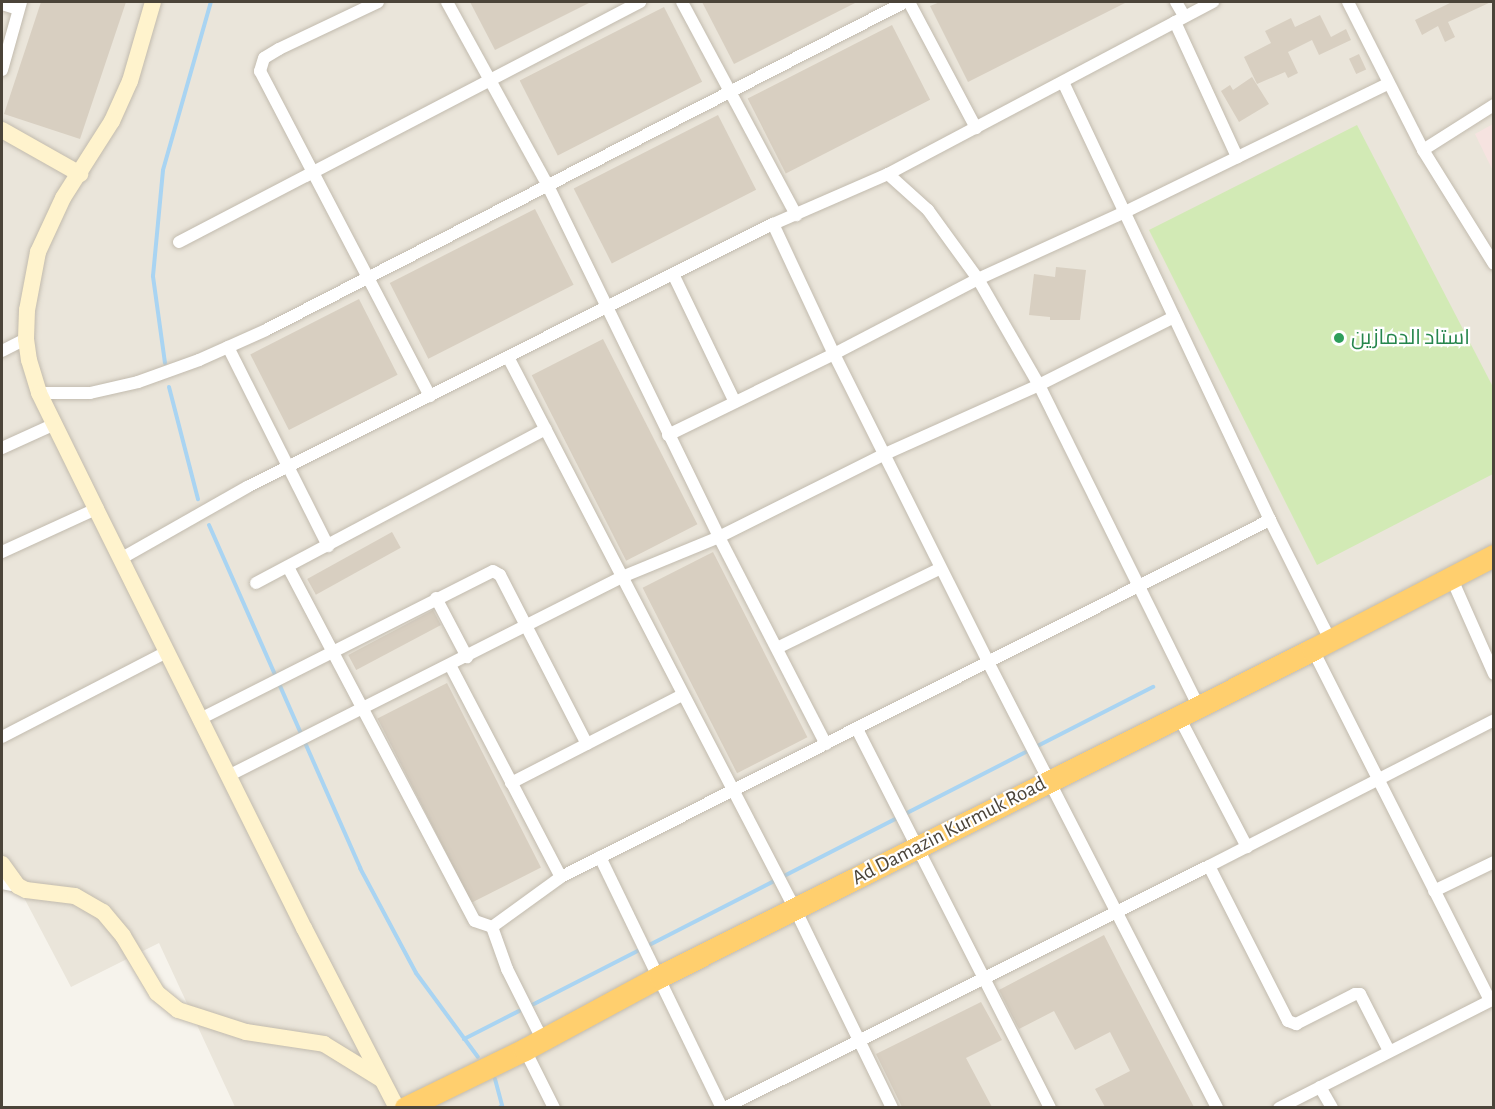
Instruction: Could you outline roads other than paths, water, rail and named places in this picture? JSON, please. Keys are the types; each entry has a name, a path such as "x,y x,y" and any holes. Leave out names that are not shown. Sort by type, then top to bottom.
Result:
{"highway":[{"name":"Ad Damazin Kurmuk Road","path":"406,1107 534,1046 660,977 1199,707 1494,556"}],"main road":[{"path":"153,2 130,81 112,121 63,198 38,252 27,310 26,339 39,393 228,776 397,1107"},
{"path":"2,130 80,174"},
{"path":"2,864 10,885 26,890 75,896 96,907 123,936 157,993 178,1010 246,1032 324,1044 383,1080"}],"street":[{"path":"378,2 279,49 264,58 260,64 262,78 430,396"},
{"path":"447,2 488,81 548,186 718,537 826,744"},
{"path":"179,242 640,2"},
{"path":"682,2 796,215"},
{"path":"39,393 90,393 138,382 228,347 548,186 905,2"},
{"path":"909,2 976,128"},
{"path":"1176,2 1179,19 1237,158"},
{"path":"122,558 288,465 773,224 888,174 1213,2"},
{"path":"1348,2 1387,84 1423,150 1494,264"},
{"path":"2,4 20,5 2,70"},
{"path":"1063,82 1270,520 1378,779 1434,891 1492,999 1279,1107"},
{"path":"668,435 834,354 978,279 1125,212 1387,84"},
{"path":"1423,150 1494,105"},
{"path":"888,174 928,210 978,279 1040,385 1199,707"},
{"path":"773,224 834,354 989,664 1217,1107"},
{"path":"673,274 735,402"},
{"path":"228,776 622,577 718,537 885,454 1040,385 1174,317"},
{"path":"2,351 26,339"},
{"path":"228,347 328,546"},
{"path":"508,357 730,790 795,909 892,1107"},
{"path":"2,448 55,424"},
{"path":"256,583 546,429"},
{"path":"2,552 96,509"},
{"path":"492,927 561,877 730,790 989,664 1270,520"},
{"path":"288,567 476,921 492,927 554,1107"},
{"path":"777,648 941,568"},
{"path":"200,719 493,571 500,575 525,628 587,744"},
{"path":"1450,577 1494,674"},
{"path":"436,598 467,657"},
{"path":"2,737 167,652"},
{"path":"450,665 561,877"},
{"path":"511,783 682,695"},
{"path":"1179,717 1247,847"},
{"path":"600,857 723,1107 1247,847 1494,720"},
{"path":"857,729 1050,1107"},
{"path":"1434,891 1494,862"},
{"path":"1209,866 1288,1021 1296,1024 1355,994 1360,994 1389,1051"},
{"path":"1320,1087 1332,1107"}],"waterway":[{"path":"165,363 153,276 163,170 211,2"},
{"path":"169,387 198,499"},
{"path":"209,525 360,868 416,973 478,1057"},
{"path":"532,1005 1153,687"},
{"path":"464,1039 519,1011"},
{"path":"495,1079 502,1106 499,1108"}],"place":[{"name":"استاد الدمازين","path":"1339,338"}]}
